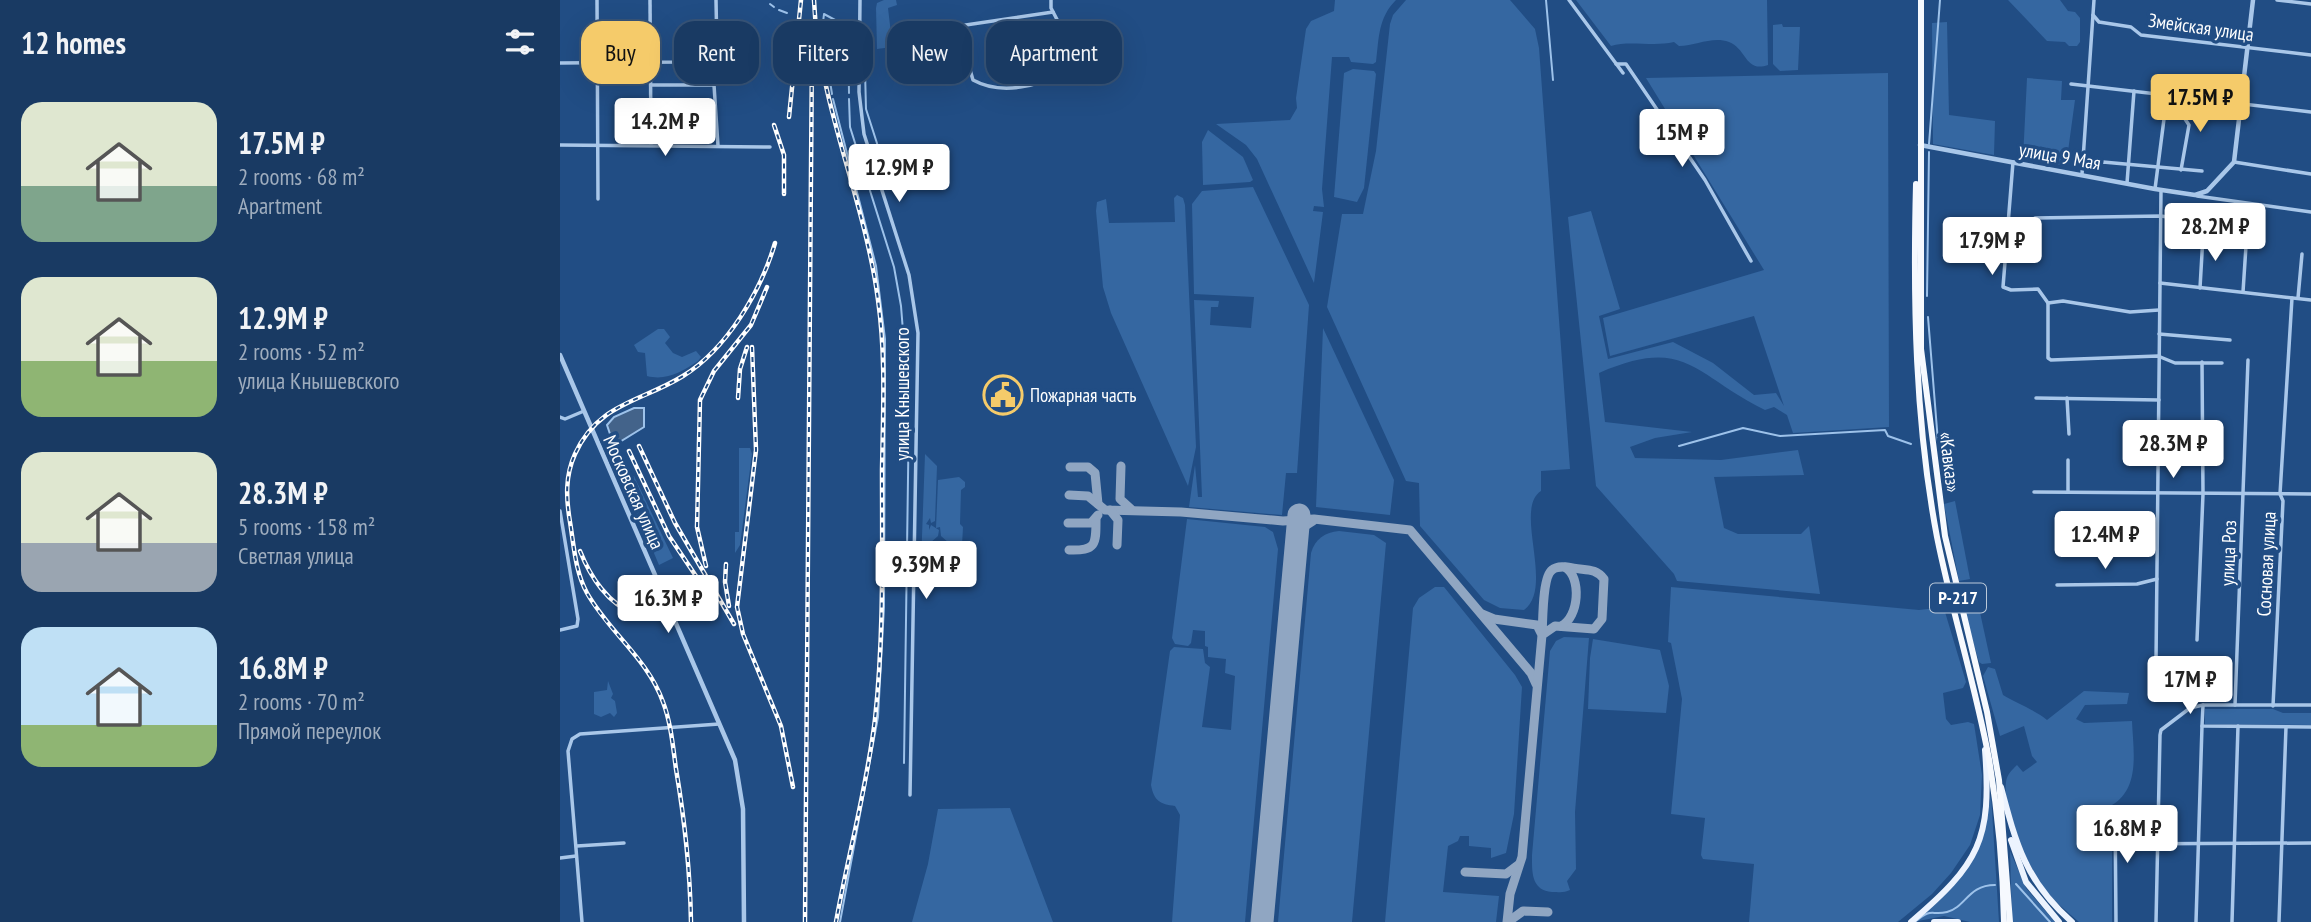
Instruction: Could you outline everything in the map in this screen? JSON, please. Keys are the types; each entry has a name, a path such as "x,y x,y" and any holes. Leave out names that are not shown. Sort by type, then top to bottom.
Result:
{"highway":[{"name":"«Кавказ»","path":"1920,0 1917,85 1917,365 1930,491 1943,565 1984,738 2000,845 2004,922"},
{"name":"«Кавказ»","path":"1920,0 1921,349 1949,558 1987,712 1999,780 2007,845 2010,922"},
{"path":"1943,565 1952,593 1949,558"},
{"path":"1967,668 1955,609 1959,612 1969,642"}],"main road":[{"path":"1912,922 1962,873 1981,835 1988,791 1984,738"},
{"path":"1999,780 2019,868 2034,894 2059,922"},
{"path":"1999,780 2019,851 2045,896 2072,922"},
{"path":"1934,922 1958,922"}],"street":[{"path":"597,0 597,21"},
{"path":"650,0 650,21"},
{"path":"660,61 679,62 717,52 716,0"},
{"name":"улица Кнышевского","path":"860,0 859,92 864,134 909,275 918,333 910,795"},
{"path":"972,77 973,80 985,86 997,89 1044,83 1066,71 1062,29 1053,12 1051,0"},
{"path":"1569,0 1623,74"},
{"path":"2081,174 2094,0"},
{"path":"2195,195 2216,184 2234,162 2253,0"},
{"path":"2277,0 2311,4"},
{"path":"972,24 1053,12"},
{"name":"Змейская улица","path":"2093,15 2099,22 2131,27 2141,35 2311,55"},
{"path":"560,63 581,63"},
{"path":"1616,64 1626,64 1705,180 1751,261"},
{"path":"598,84 598,199"},
{"path":"2071,84 2311,112"},
{"path":"651,146 652,85 714,85 718,146"},
{"path":"2127,183 2134,91"},
{"path":"2156,662 2161,216 2157,167 2164,119 2158,109 2159,94"},
{"path":"2181,170 2189,125 2182,113 2183,96"},
{"path":"560,145 770,147"},
{"name":"улица 9 Мая","path":"1920,145 2158,190 2311,212"},
{"path":"2013,162 2003,287 2011,290 2038,289 2048,303 2051,360 2158,356 2175,363 2222,363"},
{"path":"2082,166 2103,162 2202,171"},
{"path":"2234,162 2311,174"},
{"path":"2035,218 2161,216 2181,219 2185,224"},
{"path":"2200,288 2203,236"},
{"path":"2243,292 2246,246"},
{"path":"2298,299 2302,254"},
{"path":"2160,282 2311,300"},
{"name":"Сосновая улица","path":"2273,706 2284,501 2280,494 2292,298"},
{"path":"2048,303 2063,301 2130,312 2160,310"},
{"path":"2159,334 2230,340"},
{"name":"Московская улица","path":"560,355 721,724 740,780 744,922"},
{"name":"улица Роз","path":"2235,705 2248,360"},
{"path":"2197,640 2203,494 2202,362"},
{"path":"2036,398 2159,400"},
{"path":"2067,398 2069,434"},
{"path":"560,417 565,419 584,411"},
{"path":"2068,460 2068,491"},
{"path":"2034,492 2311,494"},
{"path":"560,511 578,619 577,626 560,630"},
{"path":"2057,585 2137,584 2157,579"},
{"path":"2156,922 2161,730 2190,708 2203,705 2311,705"},
{"path":"2196,922 2203,705"},
{"path":"582,922 576,856 578,846 568,751 572,739 580,734 721,724"},
{"path":"2202,726 2311,727"},
{"path":"2232,922 2238,726"},
{"path":"2279,922 2286,727"},
{"path":"2115,807 2116,922"},
{"path":"2115,844 2311,843"},
{"path":"578,846 624,844"},
{"path":"560,858 576,856"}],"shaded area":[{"path":"896,0 897,5 888,8 887,48 877,49 876,8 877,3"},
{"path":"1335,0 1396,0 1383,21 1376,62 1351,62 1349,57 1332,57 1322,189 1324,207 1314,206 1313,211 1323,212 1314,283 1257,159 1246,145 1216,124 1290,120 1297,108 1296,98 1306,29 1311,21 1334,11"},
{"path":"1406,0 1510,0 1535,29 1539,48 1570,469 1541,471 1541,491 1534,500 1531,514 1536,584 1532,599 1524,610 1500,608 1484,600 1420,526 1419,483 1406,481 1327,307 1342,214 1363,214 1376,151 1390,24 1393,15"},
{"path":"1576,0 1767,0 1768,65 1755,66 1735,45 1723,40 1679,46 1674,42 1611,46"},
{"path":"2008,0 2060,0 2068,11 2075,12 2080,18 2080,42 2077,46 2069,46 2065,42 2047,41"},
{"path":"1947,22 1949,115 1995,121 1994,155 1933,144 1932,23"},
{"path":"1782,24 1783,27 1800,27 1798,70 1780,71 1773,64 1773,25"},
{"path":"1353,69 1374,71 1376,74 1364,188 1357,202 1334,197 1344,73"},
{"path":"1888,73 1889,427 1793,433 1787,415 1774,407 1765,410 1688,364 1671,359 1652,358 1628,362 1599,373 1605,422 1692,432 1655,438 1630,447 1635,458 1721,460 1798,450 1804,475 1714,477 1724,528 1738,534 1801,534 1809,526 1820,594 1677,581 1674,574 1596,486 1568,217 1591,211 1620,309 1599,316 1608,359 1673,342 1713,363 1754,395 1776,393 1784,406 1754,316 1610,356 1603,318 1764,270 1646,78"},
{"path":"2027,78 2062,81 2061,100 2075,100 2066,166 2023,159"},
{"path":"1208,130 1243,157 1253,180 1203,185 1202,142"},
{"path":"1253,187 1309,305 1297,473 1286,473 1282,515 1189,507 1195,465 1198,497 1202,497 1194,300 1219,301 1218,307 1211,307 1210,325 1251,328 1254,297 1194,294 1192,204 1202,191"},
{"path":"1177,195 1183,198 1185,205 1196,447 1188,486 1111,313 1103,287 1096,211 1097,202 1106,199 1109,223 1175,222 1174,198"},
{"path":"1323,328 1394,480 1390,515 1316,507"},
{"path":"658,329 664,329 670,337 665,343 673,353 682,357 696,351 701,357 680,372 661,377 647,376 645,353 638,352 634,345"},
{"path":"634,408 644,408 644,427 618,443 611,437 607,425 614,417"},
{"path":"739,448 750,448 752,454 740,545 735,553 735,532 739,532"},
{"path":"925,454 937,466 935,521 931,523 930,518 926,524 929,525 929,530 931,525 939,530 938,536 930,543 938,541 935,553 942,553 939,550 940,541 949,543 941,536 940,527 936,528 938,480 959,477 965,482 965,487 961,490 961,564 921,564"},
{"path":"621,475 630,491 633,489 628,477 634,476 673,558 659,565"},
{"path":"1955,501 1970,579 1959,581 1944,504"},
{"path":"1187,519 1265,527 1273,532 1278,549 1245,922 1172,922 1180,815 1175,806 1162,803 1156,798 1151,785 1170,651 1174,647 1203,649 1205,663 1210,667 1202,727 1231,730 1235,676 1225,673 1226,659 1208,657 1205,631 1193,630 1188,646 1175,644 1172,638"},
{"path":"1339,531 1374,535 1386,543 1352,922 1278,922 1311,553 1321,537"},
{"path":"1969,585 1976,594 1991,663 1979,662 1961,599 1961,587"},
{"path":"1435,587 1444,587 1522,687 1514,814 1506,853 1491,858 1491,848 1469,846 1469,836 1460,836 1458,841 1448,846 1443,892 1499,896 1496,922 1385,922 1413,608 1419,598"},
{"path":"1671,587 1919,610 1937,608 1945,612 1966,682 1963,688 1943,693 1946,719 1951,725 1968,722 1974,724 1982,775 1980,815 1970,845 1951,873 1932,894 1898,922 1749,922 1754,864 1703,859 1701,855 1705,818 1671,814 1682,699 1671,643 1668,642"},
{"path":"1564,637 1589,638 1575,812 1576,869 1567,881 1570,890 1552,892 1545,891 1536,884 1532,855 1550,651 1556,641"},
{"path":"1593,639 1660,650 1669,686 1666,713 1588,709"},
{"path":"1988,667 1995,669 2003,695 2047,720 2084,691 2129,693 2127,704 2085,705 2076,719 2084,723 2132,721 2134,755 2131,778 2128,789 2112,805 2112,922 2079,922 2048,893 2024,852 2008,807 2006,782 2017,765 2023,772 2037,762 2032,756 2024,726 2000,736 1983,676"},
{"path":"608,681 617,713 614,717 610,713 601,717 594,714 594,692 607,690"},
{"path":"2205,709 2273,709 2283,713 2311,713 2311,725 2205,724"},
{"path":"1991,795 1999,922 1970,922 1944,916 1913,922 1966,868 1981,837"},
{"path":"1010,808 1053,922 912,922 928,864 938,809"},
{"path":"2010,851 2026,888 2055,922 2012,922"}],"waterway":[{"path":"1546,0 1553,80"},
{"path":"1929,144 1940,0"},
{"path":"770,4 774,7"},
{"path":"779,10 787,13"},
{"path":"832,94 822,31 824,14 848,27 862,28 864,32 866,109 891,187"},
{"path":"849,84 849,93"},
{"path":"833,99 876,266 885,339 884,607 878,717 840,922"},
{"path":"849,99 850,127 894,267 901,306 909,407 904,763"},
{"path":"1927,296 1929,152"},
{"path":"1928,317 1938,442"},
{"path":"1679,446 1743,428 1780,436 1885,430 1888,436 1911,444"},
{"path":"2016,884 2050,922"},
{"path":"1916,921 1929,913 1947,912 1959,906 1973,892 1995,885"}],"taxiway":[{"path":"1121,466 1120,499 1131,509"},
{"path":"1070,467 1088,467 1095,473 1098,504"},
{"path":"1069,495 1088,496 1105,510 1181,512 1283,521 1314,519 1410,530 1531,673 1536,684"},
{"path":"1110,510 1118,520 1117,545"},
{"path":"1068,523 1091,523 1098,515"},
{"path":"1069,550 1085,549 1093,544 1096,518"},
{"path":"1297,538 1302,528 1313,521"},
{"path":"1482,614 1494,619 1537,625 1542,635 1555,626 1594,629 1602,619 1604,579 1593,571 1562,567 1552,570 1546,581 1542,635 1522,857 1510,894 1507,922"},
{"path":"1561,626 1572,615 1576,597 1574,579 1565,567"},
{"path":"1465,872 1506,874 1518,865"},
{"path":"1508,922 1523,911 1548,912"}],"runway":[{"path":"1262,922 1299,515"}],"railway":[{"path":"789,117 801,0"},
{"path":"814,0 824,76 872,262 881,321 883,364 882,594 878,688 867,770 836,922"},
{"path":"805,922 812,84"},
{"path":"774,125 784,155 784,194"},
{"path":"691,922 684,826 666,710 648,672 596,607 583,585 575,558 567,496 568,479 575,454 596,424 622,406 683,376 714,351 728,335 751,299 775,243"},
{"path":"706,566 697,527 700,400 714,371 751,325 767,287"},
{"path":"738,398 740,369 747,347"},
{"path":"752,347 756,450 737,607 743,634 781,726 793,787"},
{"path":"639,446 675,523 734,624"},
{"path":"629,451 669,536 704,588"},
{"path":"580,551 601,588 617,604 636,614"},
{"path":"726,564 725,582 729,606"}],"place":[{"name":"Пожарная часть","path":"1003,395"}]}
